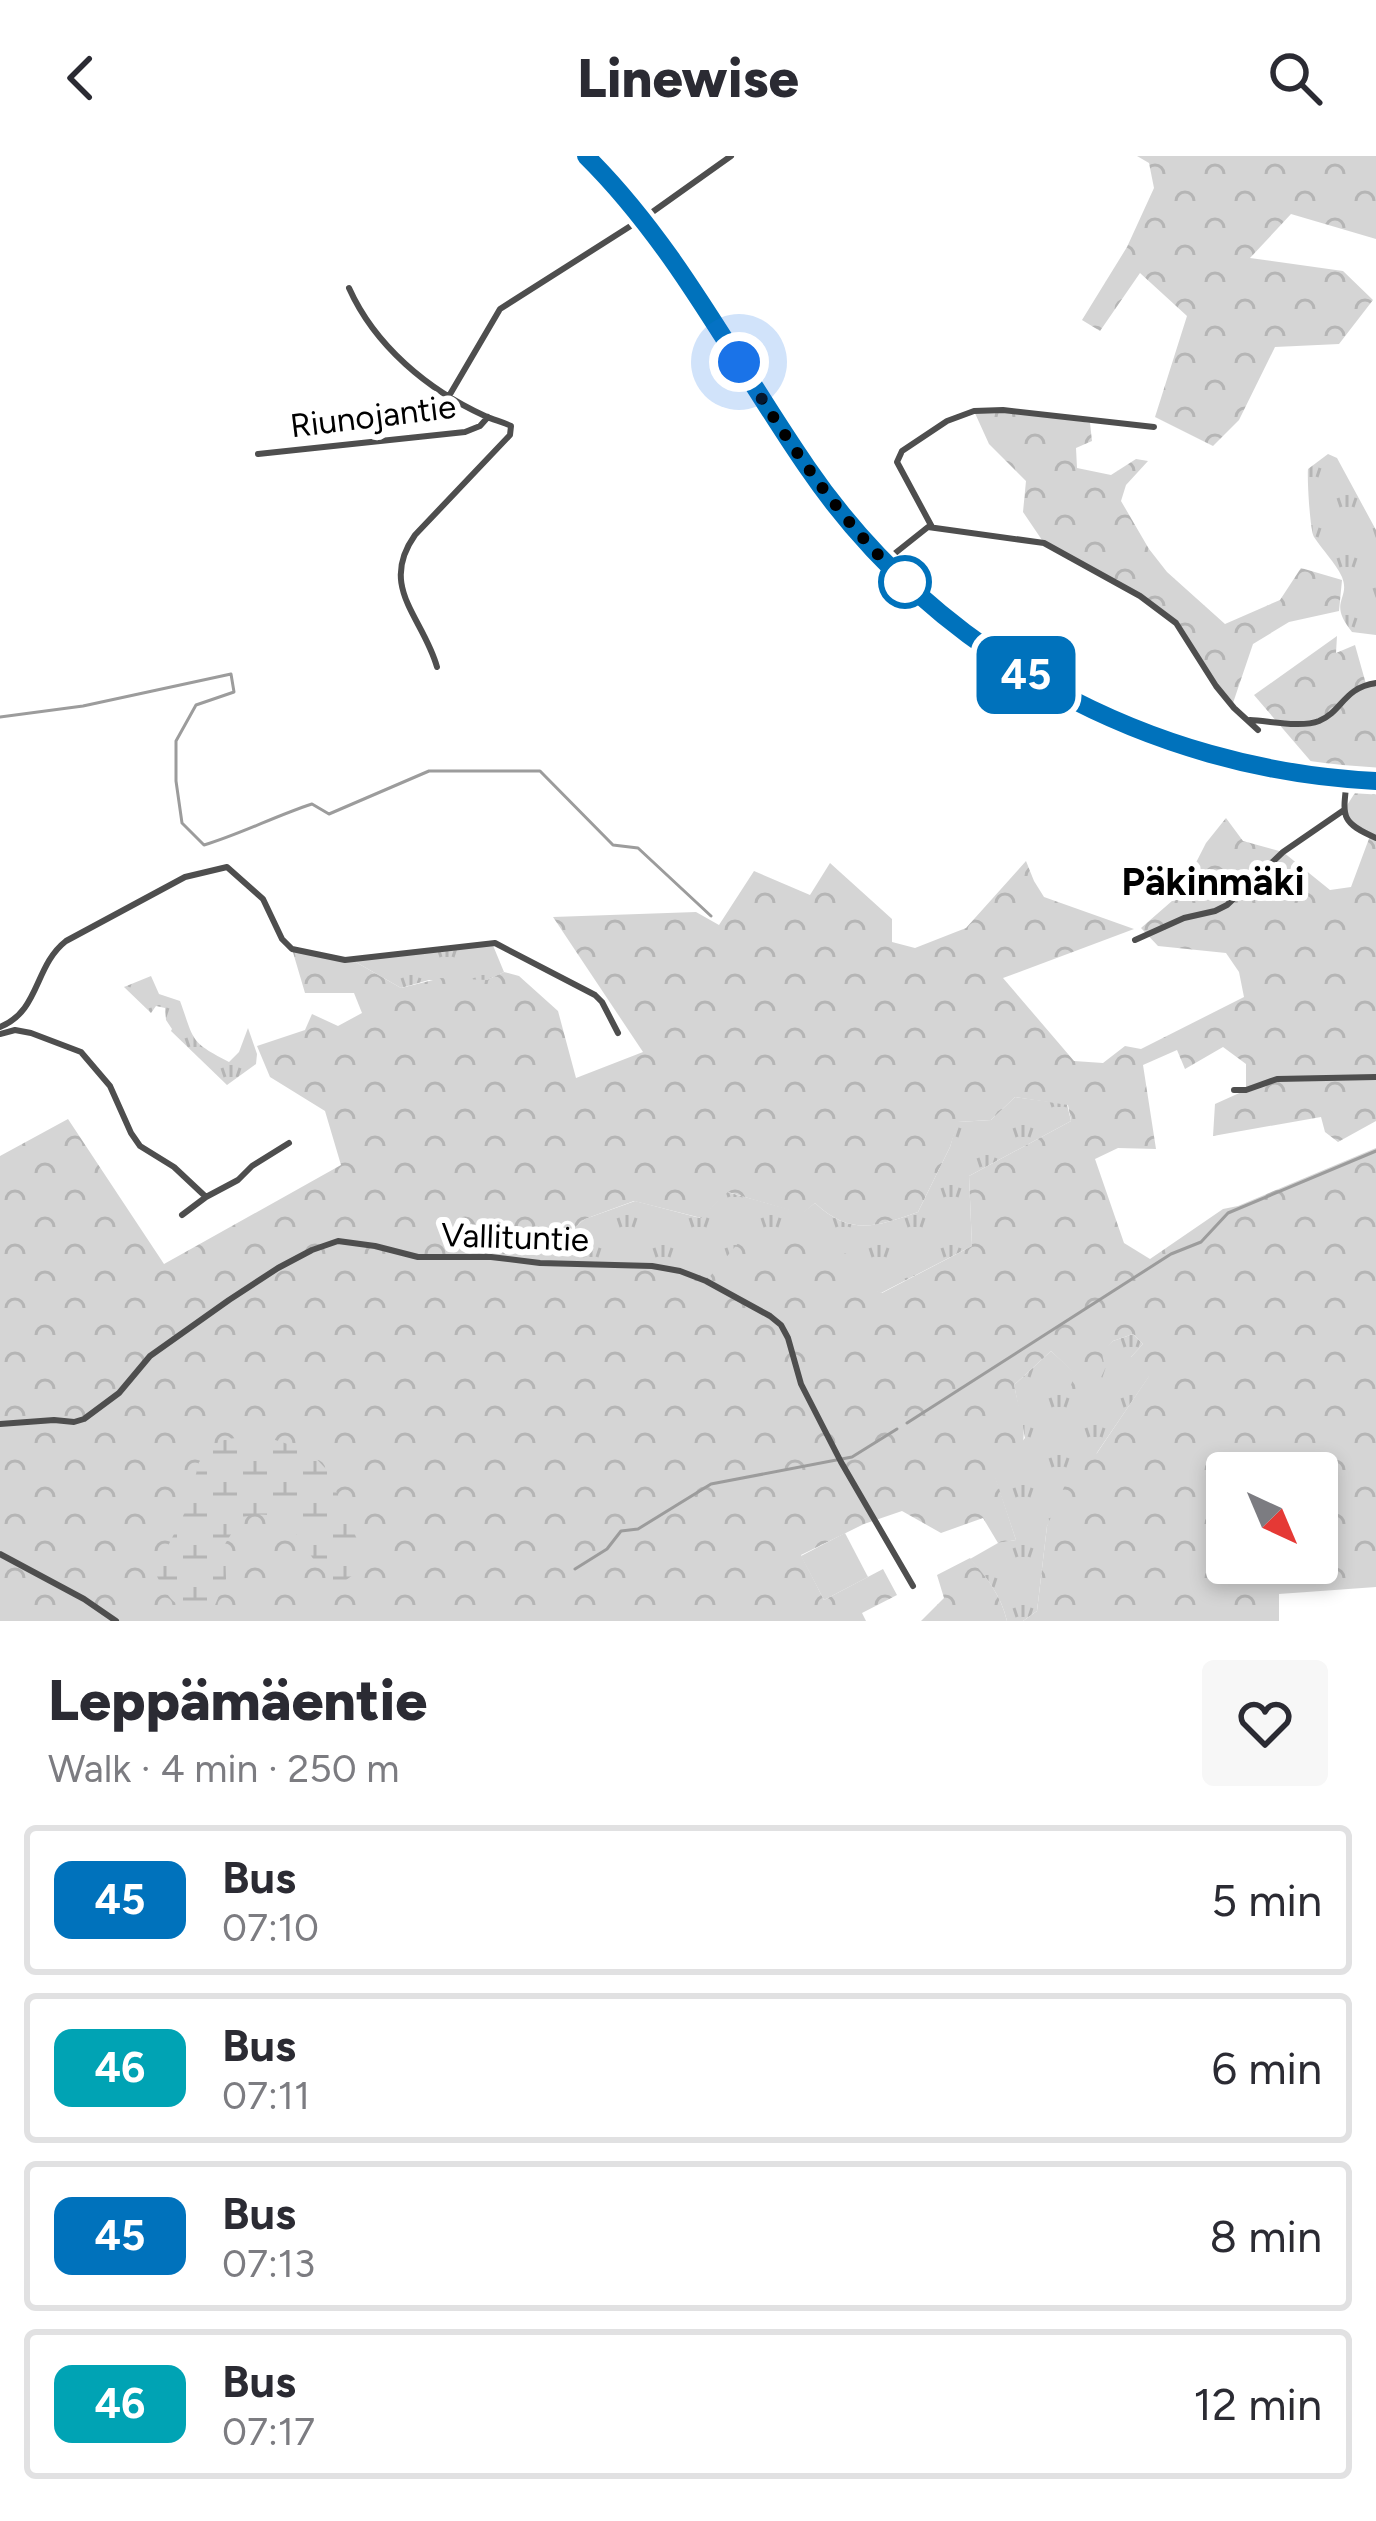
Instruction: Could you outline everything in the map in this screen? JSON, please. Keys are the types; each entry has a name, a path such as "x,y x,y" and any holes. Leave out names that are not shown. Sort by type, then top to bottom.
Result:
{"street":[{"path":"586,156 641,218 692,288 810,472 884,562 924,600 993,653 1085,707 1171,744 1293,773 1376,781"},
{"path":"449,396 500,309 731,156"},
{"path":"349,289 370,326 407,365 432,386 508,424 512,431 405,548 400,564 404,596 437,667"},
{"path":"932,528 897,461 902,451 947,421 974,411 1003,410 1154,427"},
{"name":"Riunojantie","path":"258,454 465,432 488,417"},
{"path":"884,562 928,527 1044,543 1140,596 1176,623 1216,686 1258,730"},
{"path":"1248,719 1314,724 1348,694 1376,683"},
{"path":"1347,779 1344,810 1348,824 1376,838"},
{"path":"1135,940 1226,905 1283,852 1344,810"},
{"path":"0,1031 24,1012 50,956 66,941 185,877 227,867 263,899 282,939 292,949 345,960 495,943 596,995 618,1033"},
{"path":"0,1031 31,1034 81,1052 110,1086 140,1146 174,1167 206,1197"},
{"path":"1234,1090 1298,1077 1376,1077"},
{"path":"182,1215 289,1143"},
{"name":"Vallituntie","path":"0,1424 84,1419 119,1393 150,1356 229,1300 312,1250 338,1241 418,1257 652,1266 706,1281 781,1325 801,1384 914,1586"},
{"path":"0,1555 116,1621"}],"green space":[{"path":"1137,156 1376,156 1376,239 1291,214 1250,258 1343,271 1373,300 1339,344 1275,347 1239,420 1213,446 1155,417 1187,316 1140,273 1100,331 1082,320 1127,247 1154,188 1149,163"},
{"path":"974,411 1026,412 1090,423 1092,441 1076,448 1077,468 1111,475 1136,459 1148,461 1126,485 1121,501 1167,572 1225,624 1280,600 1301,568 1342,580 1339,611 1289,622 1253,644 1233,703 1216,686 1176,623 1140,596 1044,543 1023,512 1026,481 989,444"},
{"path":"1328,454 1337,458 1376,530 1376,635 1352,632 1345,622 1340,607 1342,577 1314,537 1308,469"},
{"path":"1337,636 1336,653 1355,645 1366,684 1376,683 1376,770 1314,765 1254,695"},
{"path":"1358,788 1376,788 1376,1121 1338,1142 1325,1132 1321,1117 1213,1136 1215,1104 1246,1090 1246,1064 1223,1047 1185,1069 1177,1050 1143,1065 1156,1149 1118,1148 1095,1159 1124,1243 1150,1259 1223,1209 1376,1148 1376,1587 1279,1594 1279,1621 1023,1621 1037,1611 1047,1526 1075,1462 1097,1453 1149,1376 1128,1369 1131,1357 1143,1344 1133,1334 1113,1341 1102,1353 1105,1369 1086,1409 1067,1396 1075,1374 1051,1351 1014,1385 1023,1425 1022,1446 995,1476 1016,1540 998,1543 983,1518 941,1533 902,1511 801,1555 824,1600 883,1569 897,1595 862,1613 866,1621 0,1621 0,1156 68,1119 164,1264 341,1165 325,1111 270,1077 257,1046 305,1030 312,1014 338,1026 362,1013 354,993 305,993 292,949 354,961 401,988 441,978 487,980 504,972 519,976 558,1011 576,1078 643,1052 553,917 696,912 719,925 754,871 810,895 830,863 892,919 892,942 915,948 966,928 1026,861 1044,897 1134,929 1003,978 1074,1061 1103,1063 1125,1046 1141,1049 1244,997 1239,972 1226,953 1158,946 1141,928 1180,894 1206,843 1226,818 1243,841 1283,852 1330,890 1351,887 1370,836 1348,824 1344,810","holes":["1015,1097 1068,1105 1071,1121 969,1176 972,1246 882,1293 873,1289 874,1264 808,1240 740,1241 706,1281 652,1266 541,1263 585,1219 634,1201 701,1218 728,1192 802,1214 815,1203 840,1220 864,1226 903,1217 918,1212 958,1122 991,1120"]},
{"path":"492,943 504,972 487,980 429,980 401,988 354,961"},
{"path":"151,976 159,994 180,1001 200,1044 229,1062 239,1052 248,1028 256,1064 227,1085 171,1031 165,1008 156,1006 151,1013 124,987"},
{"path":"1015,1097 1067,1104 1071,1121 969,1176 972,1246 881,1293 540,1263 585,1219 635,1201 700,1218 727,1192 802,1213 815,1203 840,1220 864,1226 918,1212 957,1122 991,1120"},
{"path":"1133,1334 1143,1344 1131,1357 1150,1375 1047,1526 1037,1611 1023,1621 1007,1621 993,1587 970,1559 998,1543 1016,1540 994,1475 1025,1438 1014,1385 1051,1351 1076,1374 1113,1341"},
{"path":"263,1436 309,1451 327,1470 359,1544 353,1575 339,1585 283,1521 258,1515 241,1518 225,1544 226,1579 213,1610 183,1608 170,1598 155,1572 188,1506 199,1462 225,1439"},
{"path":"845,1533 868,1577 824,1600 801,1556"},
{"path":"970,1558 997,1595 1007,1621 921,1621 944,1598 937,1575"}],"waterway":[{"path":"0,717 83,706 231,674 234,692 196,705 176,741 182,823 204,845 312,804 329,814 429,771 540,771 613,845 638,848 711,916"},
{"path":"907,1423 1171,1254 1201,1242 1228,1213 1376,1151"},
{"path":"575,1569 607,1549 621,1531 638,1529 711,1484 852,1457 897,1429"}],"bus line":[{"name":"45","path":"586,156 667,251 842,514 903,580 959,628 1022,673 1171,744 1293,773 1376,781"}],"district":[{"name":"Päkinmäki","path":"1213,881"}],"route":[{"path":"739,362 810,472 905,582"}]}
